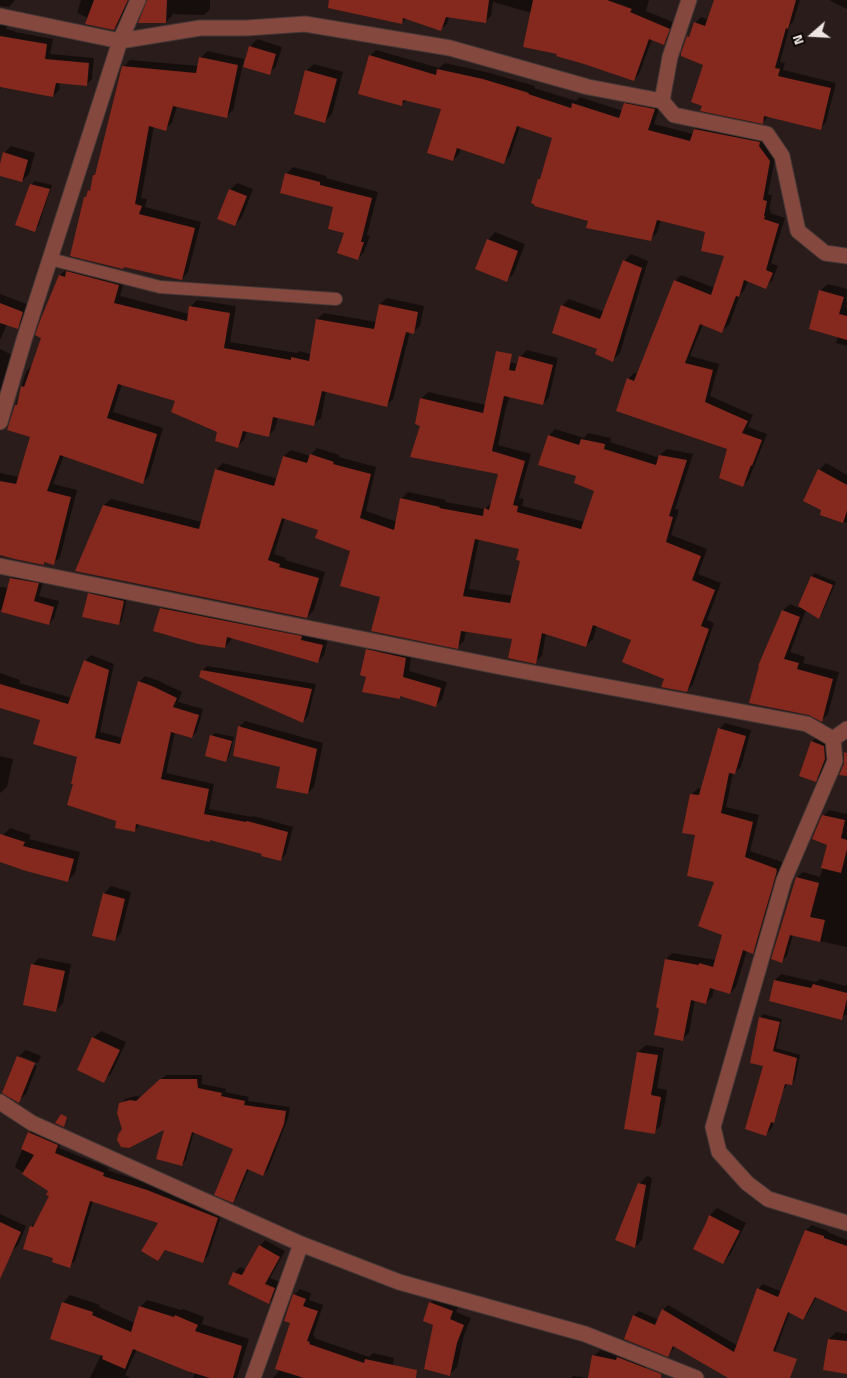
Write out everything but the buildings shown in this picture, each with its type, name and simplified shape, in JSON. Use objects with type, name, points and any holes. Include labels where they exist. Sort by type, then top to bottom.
[{"type":"street","points":[[0,422],[24,340],[120,41],[138,0]]},
{"type":"street","points":[[662,101],[670,57],[689,0]]},
{"type":"street","points":[[0,16],[120,41],[200,28],[246,28],[305,24],[450,48],[588,87],[662,101],[674,115],[767,134],[782,156],[798,231],[826,253],[847,256]]},
{"type":"street","points":[[0,566],[501,667],[807,724],[833,739]]},
{"type":"street","points":[[833,739],[847,729]]},
{"type":"street","points":[[833,739],[835,761],[784,880],[713,1127],[719,1152],[746,1183],[768,1199],[847,1223]]},
{"type":"street","points":[[0,1102],[32,1123],[301,1244],[399,1282],[585,1334],[696,1378]]},
{"type":"street","points":[[253,1378],[301,1244]]},
{"type":"lane","points":[[50,259],[160,287],[336,299]]}]
